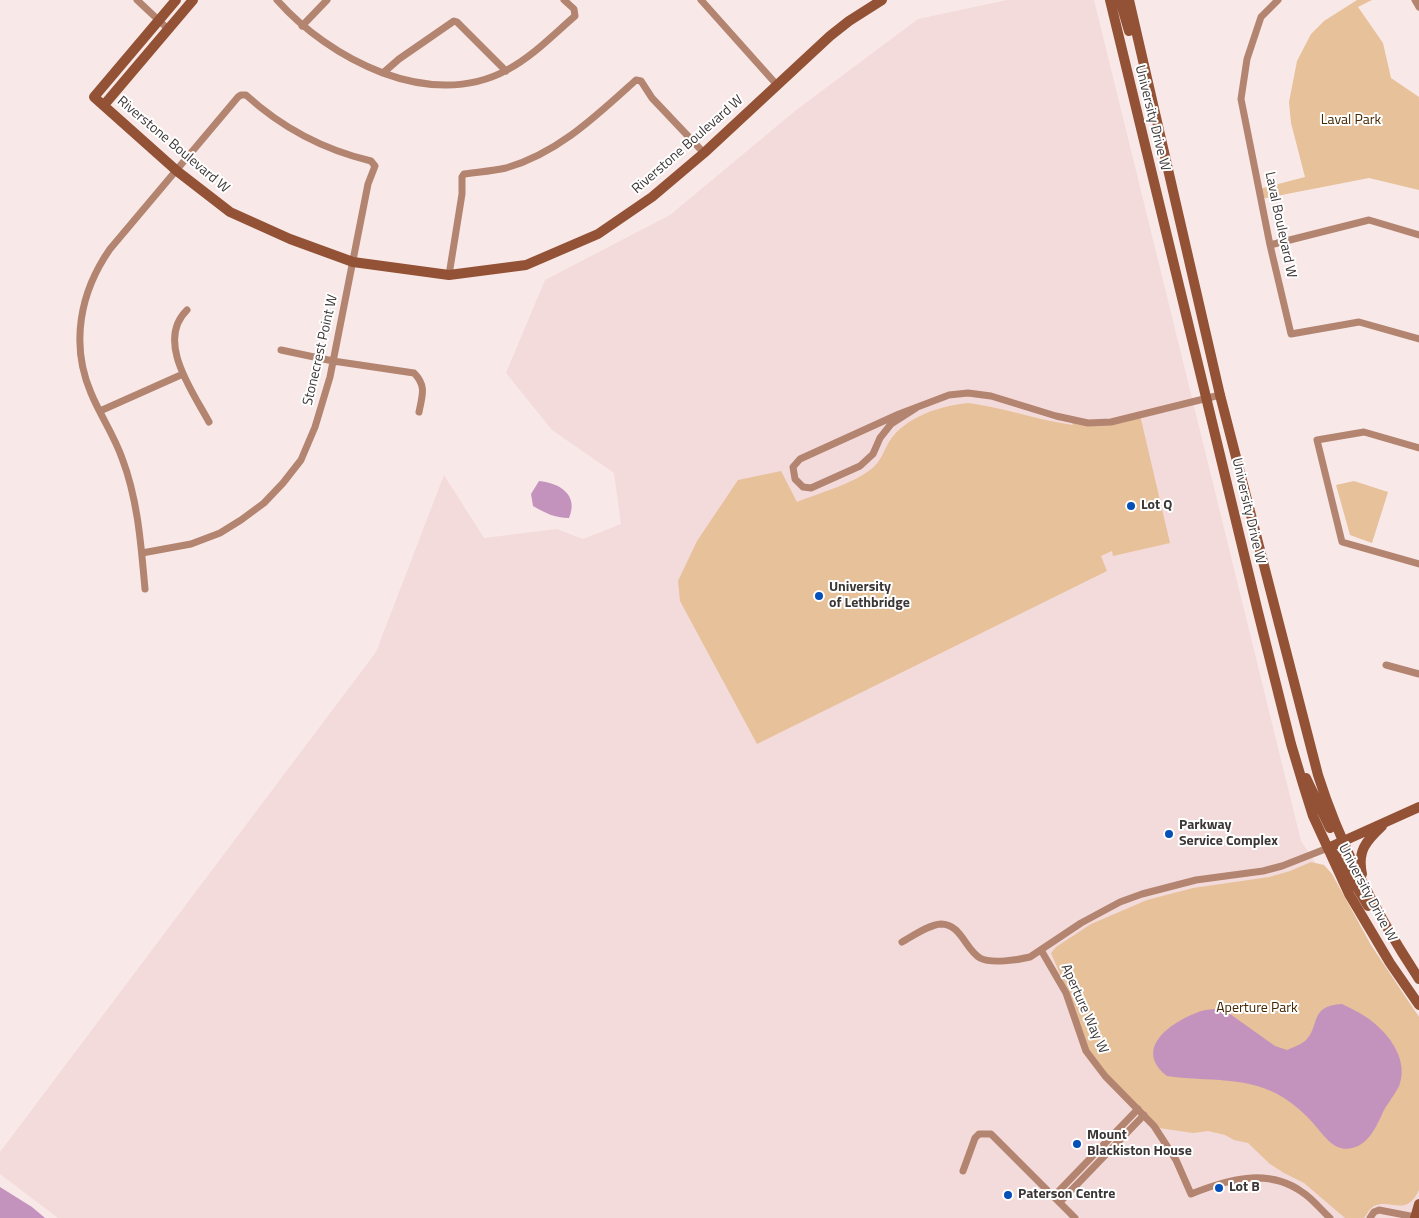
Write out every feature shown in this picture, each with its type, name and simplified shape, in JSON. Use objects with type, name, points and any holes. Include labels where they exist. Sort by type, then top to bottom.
[{"type":"main road","points":[[160,20],[176,0]]},
{"type":"main road","points":[[104,105],[193,0]]},
{"type":"main road","name":"Riverstone Boulevard W","points":[[160,20],[94,96],[177,171],[230,212],[290,239],[353,262],[449,275],[526,265],[598,234],[652,197],[704,154],[830,36],[882,0]]},
{"type":"main road","name":"University Drive W","points":[[1110,0],[1257,608],[1313,816],[1349,894],[1369,930],[1419,1005]]},
{"type":"main road","points":[[1120,0],[1141,72],[1152,101]]},
{"type":"main road","name":"University Drive W","points":[[1129,0],[1220,395],[1318,775],[1328,808],[1342,842],[1395,942],[1419,978]]},
{"type":"main road","points":[[1298,766],[1309,782],[1327,822],[1337,839],[1342,842]]},
{"type":"main road","points":[[1395,942],[1364,900],[1342,861],[1328,848],[1419,807]]},
{"type":"main road","points":[[1366,889],[1360,866],[1362,852],[1371,837],[1390,819]]},
{"type":"main road","points":[[1415,1218],[1419,1204]]},
{"type":"street","points":[[137,0],[168,29]]},
{"type":"street","points":[[276,0],[302,26],[337,51],[383,72],[408,80],[439,86],[460,86],[479,82],[506,71],[522,61],[575,16],[574,8],[564,0]]},
{"type":"street","points":[[302,26],[327,0]]},
{"type":"street","points":[[701,0],[777,85]]},
{"type":"street","name":"Laval Boulevard W","points":[[1278,0],[1261,17],[1247,59],[1241,99],[1270,245],[1291,334],[1359,322],[1419,339]]},
{"type":"street","points":[[1414,0],[1419,7]]},
{"type":"street","points":[[383,72],[454,21],[506,71]]},
{"type":"street","points":[[449,275],[462,194],[462,177],[464,174],[504,168],[530,160],[548,151],[580,129],[636,80],[641,81],[652,98],[704,154]]},
{"type":"street","name":"Stonecrest Point W","points":[[142,553],[191,544],[220,533],[242,520],[261,505],[283,483],[301,460],[330,377],[368,184],[375,166],[304,136],[260,108],[246,95],[241,95],[177,171]]},
{"type":"street","points":[[146,589],[130,481],[115,440],[86,379],[81,355],[80,328],[83,304],[96,271],[110,249],[177,171]]},
{"type":"street","points":[[1270,245],[1369,220],[1419,235]]},
{"type":"street","points":[[187,310],[181,316],[175,332],[175,352],[183,374],[209,422]]},
{"type":"street","points":[[281,350],[333,362],[414,373],[421,380],[423,389],[419,412]]},
{"type":"street","points":[[100,411],[183,374]]},
{"type":"street","points":[[916,408],[891,424],[880,438],[873,454],[857,468],[811,488],[803,487],[795,479],[793,467],[795,462],[800,459],[916,408],[949,395],[968,393],[991,396],[1071,420],[1104,423],[1220,395]]},
{"type":"street","points":[[1419,448],[1364,432],[1317,440],[1342,542],[1419,564]]},
{"type":"street","points":[[1386,665],[1419,674]]},
{"type":"street","points":[[902,942],[935,925],[942,924],[951,926],[958,932],[976,955],[982,959],[1021,960],[1030,957],[1087,920],[1120,902],[1142,894],[1189,882],[1272,869],[1328,848]]},
{"type":"street","name":"Aperture Way W","points":[[1041,950],[1066,993],[1086,1052],[1105,1076],[1144,1115],[1166,1143],[1176,1160],[1190,1194],[1221,1182],[1246,1178],[1281,1181],[1300,1190],[1330,1218]]},
{"type":"street","points":[[1057,1199],[1138,1109]]},
{"type":"street","points":[[1057,1199],[1144,1115]]},
{"type":"street","points":[[963,1171],[975,1138],[979,1134],[991,1134],[1076,1218]]},
{"type":"street","points":[[1370,1218],[1374,1212],[1379,1210],[1415,1218]]},
{"type":"shaded area","name":"University of Lethbridge","points":[[1007,0],[1094,0],[1301,841],[1410,1006],[1419,1015],[1419,1218],[58,1218],[0,1174],[0,1152],[376,652],[444,475],[484,538],[557,529],[583,539],[621,524],[614,473],[552,430],[506,373],[545,280],[670,215],[795,111],[918,19]]},
{"type":"shaded area","points":[[539,481],[554,484],[566,492],[571,503],[569,518],[550,515],[533,506],[531,494]]},
{"type":"shaded area","points":[[1342,1004],[1366,1017],[1381,1029],[1394,1045],[1401,1064],[1402,1073],[1399,1086],[1371,1134],[1358,1146],[1346,1149],[1334,1145],[1300,1110],[1271,1091],[1242,1083],[1167,1076],[1157,1066],[1154,1047],[1159,1038],[1176,1023],[1202,1011],[1223,1009],[1275,1046],[1287,1050],[1305,1041],[1324,1009]]},
{"type":"shaded area","points":[[0,1187],[32,1207],[45,1218],[0,1218]]},
{"type":"green space","name":"Laval Park","points":[[1357,0],[1372,0],[1358,7],[1383,43],[1391,78],[1419,97],[1419,190],[1369,178],[1261,199],[1259,189],[1305,177],[1291,123],[1289,102],[1297,61],[1311,34],[1324,21]]},
{"type":"green space","points":[[969,403],[1073,425],[1071,420],[1088,423],[1140,415],[1170,543],[1113,556],[1112,551],[1101,556],[1107,571],[757,744],[680,601],[678,581],[697,541],[738,480],[781,471],[797,502],[845,484],[863,475],[874,467],[896,433],[914,419],[947,406]]},
{"type":"green space","points":[[1354,481],[1388,492],[1372,543],[1350,535],[1336,485]]},
{"type":"green space","name":"Aperture Park","points":[[1311,862],[1324,865],[1332,874],[1371,945],[1419,1017],[1419,1190],[1409,1203],[1398,1206],[1380,1204],[1374,1206],[1364,1218],[1345,1218],[1304,1183],[1270,1164],[1248,1143],[1208,1131],[1193,1133],[1159,1128],[1101,1067],[1088,1050],[1069,995],[1051,953],[1056,947],[1091,924],[1147,900],[1193,888],[1269,877]]},
{"type":"place","name":"Lot Q","points":[[1131,506]]},
{"type":"place","name":"University of Lethbridge","points":[[819,596]]},
{"type":"place","name":"Parkway Service Complex","points":[[1169,834]]},
{"type":"place","name":"Mount Blackiston House","points":[[1077,1144]]},
{"type":"place","name":"Lot B","points":[[1219,1188]]},
{"type":"place","name":"Paterson Centre","points":[[1008,1195]]}]
